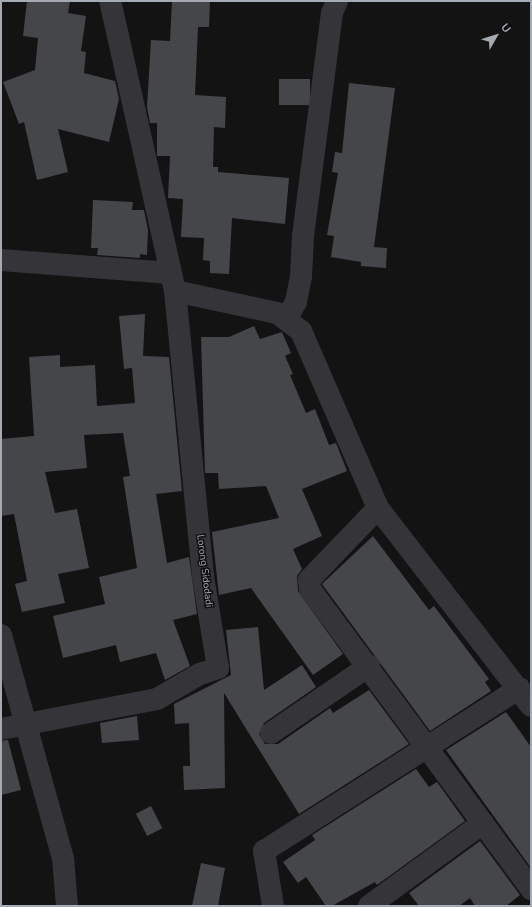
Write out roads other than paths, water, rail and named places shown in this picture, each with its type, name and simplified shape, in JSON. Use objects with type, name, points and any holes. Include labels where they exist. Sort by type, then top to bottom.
[{"type":"street","points":[[110,1],[173,282]]},
{"type":"street","points":[[288,318],[296,302],[301,276],[303,236],[332,13],[337,1]]},
{"type":"street","points":[[1,260],[173,282],[288,318],[306,339],[378,508],[520,688],[531,706]]},
{"type":"street","name":"Lorong Sidodadi","points":[[26,726],[157,699],[200,674],[218,668],[203,576],[173,282]]},
{"type":"street","points":[[378,508],[308,584],[531,889]]},
{"type":"street","points":[[1,635],[63,858],[67,906]]},
{"type":"street","points":[[271,733],[369,666]]},
{"type":"street","points":[[273,906],[264,851],[520,688]]},
{"type":"street","points":[[1,729],[26,726]]},
{"type":"street","points":[[368,906],[483,823]]}]
